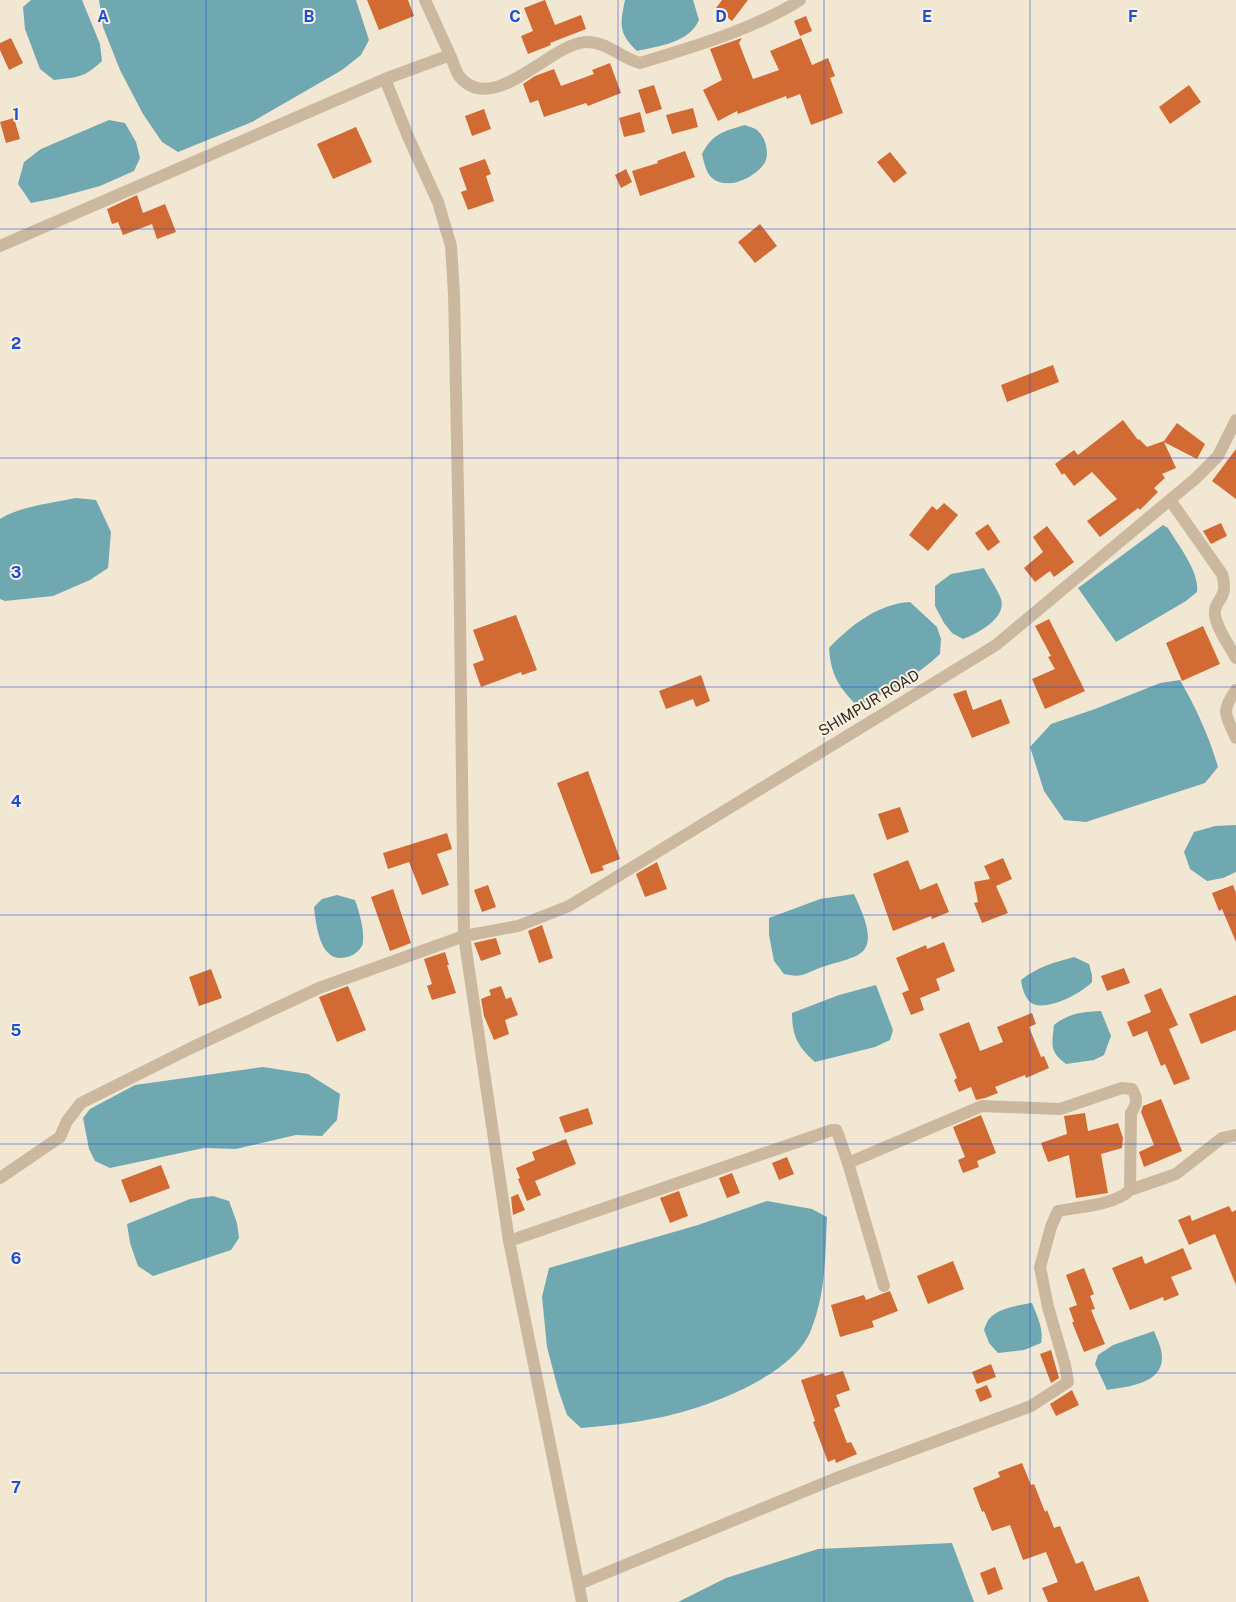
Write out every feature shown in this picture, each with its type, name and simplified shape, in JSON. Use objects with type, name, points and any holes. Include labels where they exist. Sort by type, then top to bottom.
[{"type":"street","points":[[425,0],[459,75],[470,85],[482,89],[500,88],[568,47],[586,42],[600,43],[631,61],[640,63],[709,40],[782,12],[800,0]]},
{"type":"street","points":[[0,246],[385,79],[450,55]]},
{"type":"street","points":[[385,79],[409,139],[438,202],[451,246],[454,294],[459,529],[464,936],[509,1242],[582,1602]]},
{"type":"street","name":"SHIMPUR ROAD","points":[[0,1178],[60,1138],[67,1121],[81,1103],[191,1048],[319,988],[464,936],[518,926],[569,906],[979,655],[996,644],[1170,500],[1218,456],[1236,420]]},
{"type":"street","points":[[1170,500],[1222,574],[1226,585],[1224,595],[1217,606],[1215,614],[1218,624],[1236,658]]},
{"type":"street","points":[[1236,690],[1227,702],[1225,709],[1226,716],[1236,738]]},
{"type":"street","points":[[848,1163],[982,1106],[1060,1109],[1122,1088],[1132,1089],[1136,1096],[1137,1104],[1131,1113],[1130,1190]]},
{"type":"street","points":[[509,1242],[836,1130],[848,1163],[884,1286]]},
{"type":"street","points":[[579,1584],[834,1479],[1030,1406],[1068,1382],[1048,1307],[1040,1267],[1051,1227],[1058,1211],[1123,1197],[1130,1190],[1176,1174],[1222,1138],[1236,1135]]},
{"type":"water","points":[[31,0],[82,0],[100,44],[102,61],[90,71],[80,76],[54,80],[40,69],[25,29],[23,7]]},
{"type":"water","points":[[99,0],[356,0],[369,40],[361,55],[342,70],[252,122],[178,152],[162,142],[143,114],[120,70],[103,27]]},
{"type":"water","points":[[625,0],[693,0],[699,20],[694,28],[681,39],[637,51],[626,39],[622,28]]},
{"type":"water","points":[[109,120],[125,123],[136,142],[140,158],[134,171],[100,186],[31,203],[18,184],[24,162],[41,149]]},
{"type":"water","points":[[745,125],[756,130],[761,135],[766,147],[766,160],[760,169],[747,178],[732,183],[718,182],[708,173],[702,154],[710,142],[719,134]]},
{"type":"water","points":[[76,498],[96,500],[111,532],[108,568],[90,580],[53,596],[5,601],[0,599],[0,519],[27,508]]},
{"type":"water","points":[[1163,525],[1168,528],[1192,567],[1197,584],[1197,592],[1186,601],[1116,642],[1078,588]]},
{"type":"water","points":[[984,568],[1001,599],[1000,613],[983,629],[963,639],[952,633],[935,606],[935,586],[951,574]]},
{"type":"water","points":[[910,602],[937,627],[941,639],[940,654],[911,677],[858,707],[834,674],[829,648],[846,631],[876,611]]},
{"type":"water","points":[[1180,680],[1202,722],[1218,767],[1205,783],[1086,822],[1064,820],[1044,791],[1030,747],[1051,724],[1160,683]]},
{"type":"water","points":[[1236,825],[1236,872],[1223,878],[1207,881],[1190,869],[1184,852],[1194,832],[1215,826]]},
{"type":"water","points":[[854,894],[863,914],[867,930],[867,944],[864,950],[852,958],[805,974],[797,976],[784,974],[774,961],[769,935],[769,918],[820,899]]},
{"type":"water","points":[[337,895],[355,900],[363,929],[362,946],[358,951],[349,956],[338,958],[331,955],[321,942],[314,907],[322,899]]},
{"type":"water","points":[[1074,957],[1089,964],[1092,982],[1087,987],[1071,997],[1052,1004],[1035,1005],[1029,1001],[1021,980],[1040,968]]},
{"type":"water","points":[[876,985],[893,1030],[890,1040],[875,1047],[815,1062],[804,1051],[797,1040],[793,1028],[792,1013],[839,995]]},
{"type":"water","points":[[1101,1011],[1111,1036],[1104,1055],[1094,1060],[1066,1064],[1054,1051],[1054,1025],[1076,1014]]},
{"type":"water","points":[[263,1067],[308,1074],[340,1094],[337,1120],[322,1136],[296,1135],[236,1149],[204,1148],[110,1168],[95,1161],[89,1149],[83,1118],[90,1109],[135,1085]]},
{"type":"water","points":[[213,1196],[229,1201],[237,1223],[239,1238],[231,1250],[153,1276],[138,1266],[130,1243],[127,1224],[190,1199]]},
{"type":"water","points":[[767,1201],[812,1209],[827,1217],[824,1274],[820,1302],[811,1330],[801,1347],[786,1362],[766,1376],[721,1399],[676,1414],[657,1418],[581,1428],[567,1415],[547,1347],[542,1297],[549,1268],[698,1225]]},
{"type":"water","points":[[1032,1303],[1041,1328],[1041,1343],[1024,1350],[998,1353],[989,1343],[984,1330],[988,1320],[1003,1310]]},
{"type":"water","points":[[1154,1331],[1162,1357],[1161,1366],[1157,1373],[1150,1379],[1142,1382],[1107,1390],[1095,1364],[1098,1355],[1113,1345]]},
{"type":"water","points":[[952,1543],[974,1602],[678,1602],[726,1578],[818,1549]]},
{"type":"building","points":[[367,0],[408,0],[414,16],[379,30]]},
{"type":"building","points":[[545,0],[555,25],[581,15],[586,29],[528,54],[521,36],[533,31],[524,8]]},
{"type":"building","points":[[722,0],[748,0],[732,21],[716,8]]},
{"type":"building","points":[[806,16],[812,31],[800,36],[794,21]]},
{"type":"building","points":[[11,38],[23,63],[9,70],[0,50],[0,43]]},
{"type":"building","points":[[742,38],[739,43],[753,79],[779,70],[770,51],[801,38],[812,65],[828,58],[835,76],[830,78],[843,113],[811,125],[800,94],[787,99],[786,96],[738,114],[737,111],[718,121],[703,90],[722,80],[710,49]]},
{"type":"building","points":[[610,63],[621,93],[588,106],[586,103],[544,117],[538,100],[530,103],[523,84],[535,76],[554,69],[561,86],[594,74],[592,70]]},
{"type":"building","points":[[654,85],[662,109],[646,114],[638,90]]},
{"type":"building","points":[[1189,85],[1201,102],[1170,124],[1159,107]]},
{"type":"building","points":[[693,108],[698,127],[672,134],[666,115]]},
{"type":"building","points":[[484,109],[491,129],[472,136],[465,116]]},
{"type":"building","points":[[640,112],[645,132],[624,137],[619,118]]},
{"type":"building","points":[[14,118],[20,139],[6,143],[0,122]]},
{"type":"building","points":[[356,127],[372,162],[333,179],[317,144]]},
{"type":"building","points":[[685,151],[695,177],[640,196],[632,171],[658,163],[657,161]]},
{"type":"building","points":[[890,152],[907,173],[894,183],[877,162]]},
{"type":"building","points":[[485,159],[491,174],[486,176],[494,201],[468,210],[461,192],[467,190],[459,168]]},
{"type":"building","points":[[626,169],[632,182],[621,188],[615,175]]},
{"type":"building","points":[[137,195],[143,213],[165,204],[176,232],[157,239],[152,224],[123,235],[118,222],[112,224],[107,209]]},
{"type":"building","points":[[760,224],[777,246],[755,263],[738,242]]},
{"type":"building","points":[[1053,365],[1059,382],[1007,402],[1001,385]]},
{"type":"building","points":[[1123,420],[1138,440],[1147,447],[1164,441],[1177,423],[1205,444],[1197,459],[1164,442],[1176,468],[1162,474],[1165,478],[1154,488],[1158,492],[1140,510],[1138,508],[1100,537],[1087,521],[1117,499],[1092,472],[1074,486],[1064,473],[1062,475],[1055,464],[1074,450],[1078,455]]},
{"type":"building","points":[[1236,449],[1236,499],[1212,481]]},
{"type":"building","points":[[944,503],[958,515],[928,551],[909,535],[932,506],[937,510]]},
{"type":"building","points":[[1221,523],[1227,536],[1211,544],[1203,531]]},
{"type":"building","points":[[988,524],[1000,542],[988,551],[975,533]]},
{"type":"building","points":[[1047,526],[1074,562],[1054,577],[1050,571],[1035,582],[1024,568],[1043,552],[1033,537]]},
{"type":"building","points":[[516,615],[537,670],[522,675],[521,672],[481,687],[473,664],[484,660],[473,630]]},
{"type":"building","points":[[1049,619],[1085,691],[1045,709],[1032,679],[1055,669],[1048,657],[1051,656],[1035,626]]},
{"type":"building","points":[[1203,626],[1220,664],[1182,681],[1166,643]]},
{"type":"building","points":[[701,675],[710,701],[696,707],[693,699],[666,709],[659,691]]},
{"type":"building","points":[[966,690],[973,710],[1001,699],[1010,723],[972,738],[953,694]]},
{"type":"building","points":[[588,771],[620,859],[602,866],[604,870],[591,874],[557,783]]},
{"type":"building","points":[[900,807],[909,832],[887,840],[878,814]]},
{"type":"building","points":[[447,833],[452,849],[437,854],[449,885],[422,895],[409,862],[388,869],[383,853]]},
{"type":"building","points":[[1003,858],[1012,879],[996,886],[1008,913],[982,923],[974,903],[978,902],[974,882],[990,879],[984,866]]},
{"type":"building","points":[[908,860],[920,890],[937,883],[949,912],[932,919],[931,916],[893,931],[873,874]]},
{"type":"building","points":[[657,862],[667,889],[645,897],[636,874]]},
{"type":"building","points":[[488,885],[496,907],[482,912],[474,890]]},
{"type":"building","points":[[1233,885],[1236,893],[1236,942],[1222,909],[1219,911],[1212,893]]},
{"type":"building","points":[[393,889],[411,943],[390,951],[371,897]]},
{"type":"building","points":[[542,925],[553,958],[539,963],[528,931]]},
{"type":"building","points":[[496,938],[501,954],[481,961],[474,943]]},
{"type":"building","points":[[944,942],[955,971],[936,979],[940,990],[920,998],[924,1010],[911,1015],[902,993],[909,990],[896,958],[926,945],[927,949]]},
{"type":"building","points":[[445,952],[456,993],[432,1000],[427,986],[432,984],[424,959]]},
{"type":"building","points":[[1124,968],[1130,983],[1107,991],[1101,976]]},
{"type":"building","points":[[211,969],[222,998],[199,1006],[189,977]]},
{"type":"building","points":[[348,986],[366,1030],[337,1042],[319,997]]},
{"type":"building","points":[[501,986],[506,999],[511,997],[518,1015],[505,1020],[509,1034],[494,1040],[484,1016],[481,999],[491,995],[489,990]]},
{"type":"building","points":[[1161,988],[1178,1025],[1169,1029],[1190,1079],[1174,1085],[1165,1064],[1161,1066],[1147,1031],[1133,1037],[1127,1022],[1151,1012],[1144,995]]},
{"type":"building","points":[[1236,995],[1236,1030],[1201,1044],[1189,1014]]},
{"type":"building","points":[[1032,1013],[1036,1024],[1029,1027],[1041,1057],[1044,1056],[1049,1068],[1026,1078],[1025,1075],[995,1087],[998,1093],[985,1098],[976,1100],[971,1087],[959,1092],[954,1080],[957,1078],[939,1034],[969,1022],[980,1051],[1003,1042],[997,1027]]},
{"type":"building","points":[[1161,1099],[1182,1151],[1144,1167],[1139,1152],[1154,1145],[1141,1112],[1143,1106]]},
{"type":"building","points":[[588,1108],[593,1124],[565,1133],[559,1117]]},
{"type":"building","points":[[1085,1113],[1088,1131],[1118,1123],[1123,1138],[1122,1148],[1101,1154],[1108,1193],[1076,1198],[1069,1155],[1048,1162],[1041,1143],[1067,1134],[1064,1116]]},
{"type":"building","points":[[981,1115],[996,1153],[977,1161],[979,1167],[963,1173],[958,1160],[965,1157],[953,1127]]},
{"type":"building","points":[[566,1139],[576,1164],[535,1181],[541,1195],[527,1201],[518,1179],[520,1178],[516,1168],[535,1160],[532,1152]]},
{"type":"building","points":[[787,1157],[794,1174],[779,1180],[772,1163]]},
{"type":"building","points":[[161,1165],[170,1188],[130,1203],[121,1180]]},
{"type":"building","points":[[732,1173],[740,1193],[727,1198],[719,1178]]},
{"type":"building","points":[[679,1191],[688,1216],[670,1223],[660,1198]]},
{"type":"building","points":[[518,1194],[525,1210],[513,1215],[511,1197]]},
{"type":"building","points":[[1229,1206],[1232,1212],[1236,1210],[1236,1285],[1215,1234],[1189,1245],[1178,1220],[1190,1215],[1192,1221]]},
{"type":"building","points":[[1183,1248],[1192,1269],[1171,1277],[1179,1295],[1164,1301],[1163,1297],[1130,1310],[1112,1268],[1142,1256],[1145,1264]]},
{"type":"building","points":[[953,1261],[964,1289],[928,1304],[917,1276]]},
{"type":"building","points":[[1084,1268],[1094,1294],[1090,1296],[1095,1309],[1091,1310],[1105,1344],[1084,1352],[1072,1322],[1074,1322],[1069,1308],[1077,1305],[1066,1275]]},
{"type":"building","points":[[890,1291],[898,1311],[872,1321],[874,1327],[840,1337],[831,1305],[864,1295],[866,1300]]},
{"type":"building","points":[[1051,1350],[1059,1378],[1051,1383],[1040,1354]]},
{"type":"building","points":[[991,1364],[996,1377],[977,1384],[972,1372]]},
{"type":"building","points":[[843,1371],[850,1390],[836,1395],[840,1406],[834,1409],[847,1443],[851,1442],[857,1454],[836,1463],[835,1459],[828,1462],[813,1422],[815,1421],[801,1380],[823,1373],[825,1376]]},
{"type":"building","points":[[987,1385],[992,1397],[980,1402],[975,1390]]},
{"type":"building","points":[[1072,1390],[1079,1405],[1056,1416],[1050,1404]]},
{"type":"building","points":[[1022,1463],[1031,1485],[1034,1484],[1045,1512],[1047,1510],[1054,1528],[1060,1526],[1076,1564],[1083,1561],[1095,1591],[1139,1576],[1149,1602],[1048,1602],[1042,1588],[1058,1582],[1046,1552],[1023,1560],[1010,1525],[992,1531],[973,1488],[1000,1477],[998,1472]]},
{"type":"building","points":[[995,1567],[1003,1589],[988,1595],[980,1573]]}]
